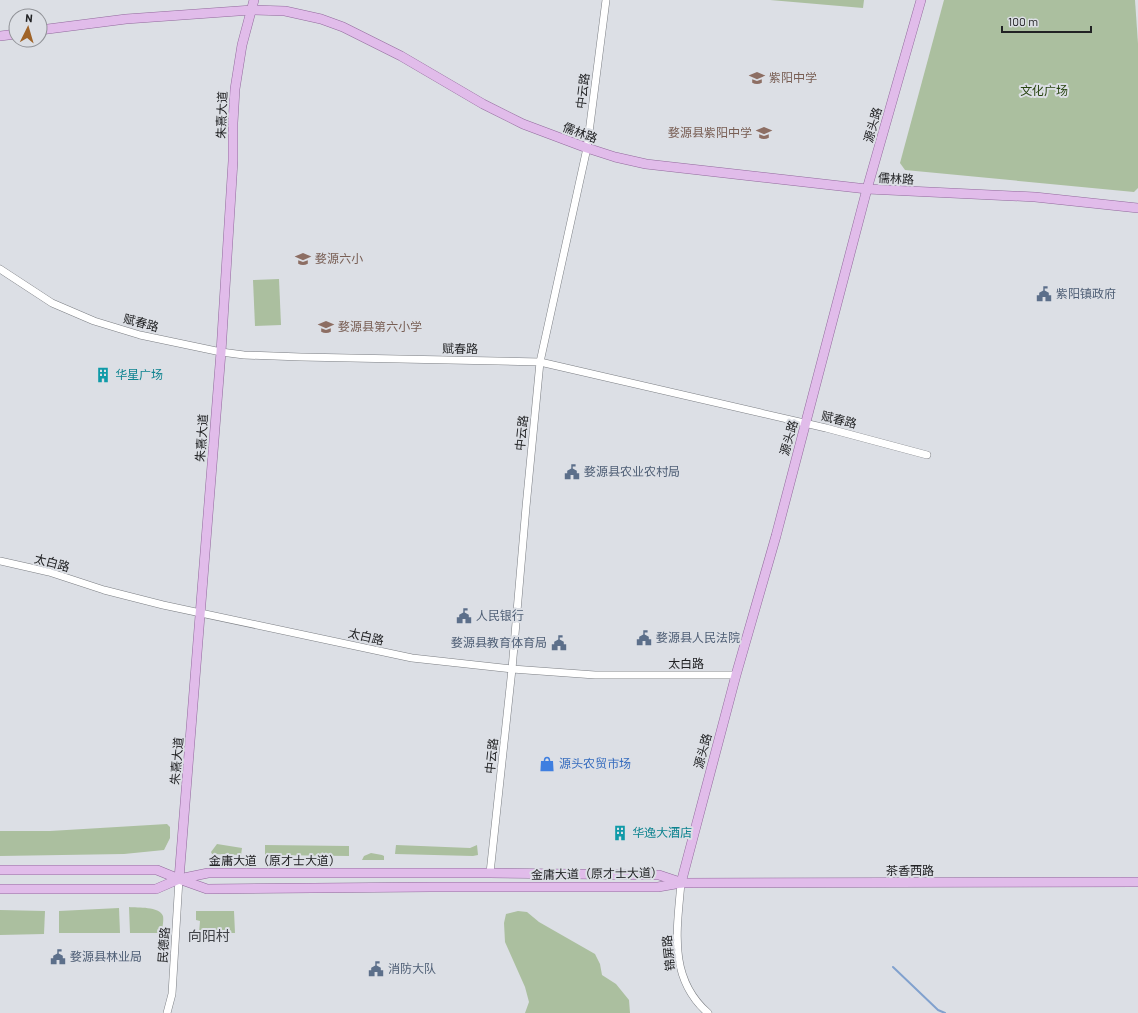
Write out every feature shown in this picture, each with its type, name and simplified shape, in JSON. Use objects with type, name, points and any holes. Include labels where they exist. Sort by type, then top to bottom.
[{"type":"main road","name":"朱熹大道","points":[[179,879],[221,352],[233,161],[235,89],[240,52],[254,0]]},
{"type":"main road","name":"源头路","points":[[681,883],[736,675],[806,423],[867,189],[921,0]]},
{"type":"main road","name":"儒林路","points":[[48,29],[126,19],[252,10],[286,11],[321,18],[343,26],[401,56],[483,104],[523,124],[615,158],[646,164],[867,189],[1036,197],[1138,208]]},
{"type":"main road","name":"金庸大道（原才士大道）","points":[[0,870],[157,870],[207,889],[658,887],[681,883]]},
{"type":"main road","name":"金庸大道（原才士大道）","points":[[0,889],[156,889],[179,879],[208,873],[490,873],[659,875],[681,883]]},
{"type":"main road","name":"茶香西路","points":[[681,883],[1138,882]]},
{"type":"street","name":"中云路","points":[[490,873],[512,669],[540,362],[587,148],[606,0]]},
{"type":"street","name":"赋春路","points":[[0,269],[52,303],[94,321],[140,335],[221,352],[244,355],[301,357],[540,362],[806,423],[926,455]]},
{"type":"street","name":"太白路","points":[[0,561],[49,572],[104,590],[163,605],[412,658],[512,669],[595,675],[736,675]]},
{"type":"street","name":"民德路","points":[[167,1013],[172,994],[179,879]]},
{"type":"street","name":"锦屏路","points":[[681,883],[678,926],[678,957],[681,972],[690,994],[708,1013]]},
{"type":"green space","points":[[770,0],[864,0],[863,8]]},
{"type":"green space","name":"文化广场","points":[[944,0],[1135,0],[1138,44],[1138,188],[1134,192],[905,170],[900,163]]},
{"type":"green space","points":[[279,279],[281,325],[255,326],[253,280]]},
{"type":"green space","points":[[167,824],[170,827],[170,838],[164,850],[124,854],[0,856],[0,831],[50,831]]},
{"type":"green space","points":[[217,844],[242,848],[241,855],[212,854],[211,852]]},
{"type":"green space","points":[[265,845],[349,846],[349,856],[265,855]]},
{"type":"green space","points":[[396,845],[470,848],[477,845],[478,855],[395,854]]},
{"type":"green space","points":[[371,853],[384,856],[384,860],[362,860],[364,856]]},
{"type":"green space","points":[[129,907],[153,909],[161,913],[163,916],[162,933],[130,933]]},
{"type":"green space","points":[[119,908],[120,933],[59,933],[59,911]]},
{"type":"green space","points":[[0,910],[45,911],[44,934],[0,935]]},
{"type":"green space","points":[[196,911],[234,911],[235,933],[199,933],[200,921],[196,920]]},
{"type":"green space","points":[[518,911],[527,912],[539,922],[595,954],[600,964],[602,975],[616,984],[629,1000],[630,1013],[525,1013],[529,1002],[525,987],[505,942],[504,923],[506,914]]},
{"type":"waterway","points":[[893,967],[938,1010],[945,1013]]},
{"type":"place","name":"紫阳中学","points":[[757,78]]},
{"type":"place","name":"婺源县紫阳中学","points":[[764,133]]},
{"type":"place","name":"婺源六小","points":[[303,259]]},
{"type":"place","name":"紫阳镇政府","points":[[1044,294]]},
{"type":"place","name":"婺源县第六小学","points":[[326,327]]},
{"type":"place","name":"华星广场","points":[[103,375]]},
{"type":"place","name":"婺源县农业农村局","points":[[572,472]]},
{"type":"place","name":"人民银行","points":[[464,616]]},
{"type":"place","name":"婺源县人民法院","points":[[644,638]]},
{"type":"place","name":"婺源县教育体育局","points":[[559,643]]},
{"type":"place","name":"源头农贸市场","points":[[547,764]]},
{"type":"place","name":"华逸大酒店","points":[[620,833]]},
{"type":"place","name":"婺源县林业局","points":[[58,957]]},
{"type":"place","name":"消防大队","points":[[376,969]]},
{"type":"district","name":"向阳村","points":[[209,936]]}]
